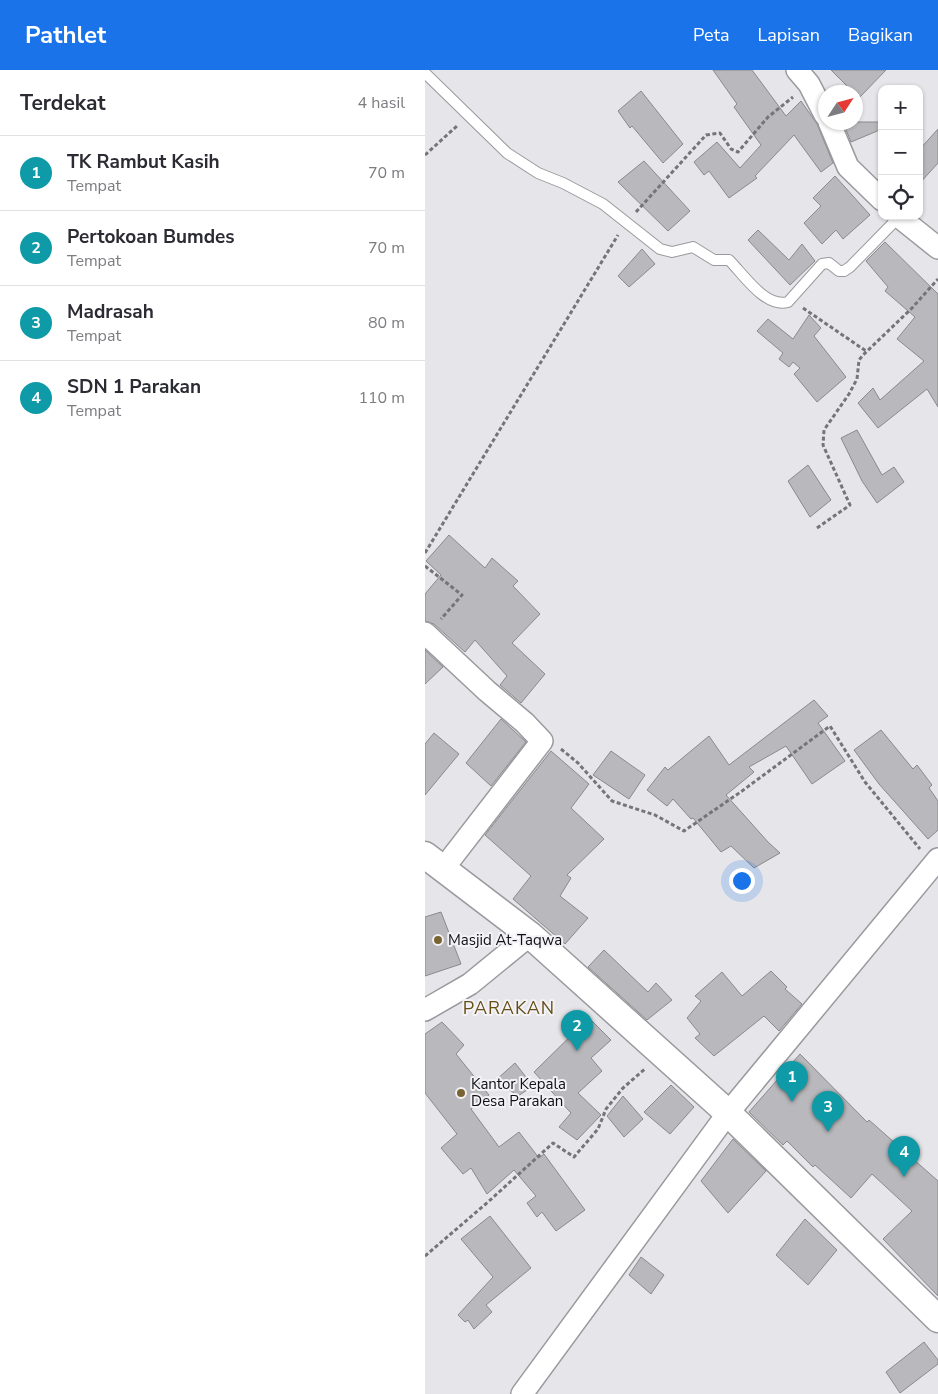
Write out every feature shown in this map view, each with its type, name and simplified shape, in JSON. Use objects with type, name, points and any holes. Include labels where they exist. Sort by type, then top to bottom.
[{"type":"street","points":[[803,77],[818,103]]},
{"type":"street","points":[[832,130],[848,167],[878,196]]},
{"type":"street","points":[[902,220],[938,248]]},
{"type":"street","points":[[427,634],[487,691],[525,723],[542,741],[434,862],[530,935],[728,1113],[938,1318]]},
{"type":"street","points":[[522,1394],[728,1113],[935,863]]},
{"type":"street","points":[[425,1010],[470,984],[530,935]]},
{"type":"lane","points":[[425,73],[507,153],[538,173],[590,197],[627,221],[660,249],[672,252],[693,248],[714,260],[729,260],[753,286],[770,299],[781,304],[788,302],[822,264],[829,263],[839,271],[844,271],[850,267],[895,220]]},
{"type":"path","points":[[425,552],[627,221],[706,135],[720,133],[731,150],[738,152],[803,77]]},
{"type":"path","points":[[425,155],[444,139],[468,114]]},
{"type":"path","points":[[817,528],[850,505],[823,445],[824,430],[838,414],[857,379],[859,360],[866,351],[912,308],[938,279]]},
{"type":"path","points":[[788,302],[805,309],[866,351]]},
{"type":"path","points":[[425,566],[462,595],[427,634]]},
{"type":"path","points":[[542,741],[560,748],[578,763],[612,801],[655,816],[684,831],[742,792],[830,726],[865,782],[935,863]]},
{"type":"path","points":[[426,1253],[488,1202],[553,1143],[574,1157],[598,1129],[606,1109],[618,1094],[641,1074],[660,1053]]},
{"type":"building","points":[[713,70],[752,70],[786,116],[801,101],[817,124],[833,163],[821,172],[794,135],[755,176],[757,178],[729,198],[709,171],[704,175],[694,162],[717,142],[740,168],[761,145],[734,107],[737,104]]},
{"type":"building","points":[[831,70],[886,70],[863,94],[863,85],[846,85]]},
{"type":"building","points":[[641,91],[683,144],[663,163],[632,126],[630,128],[618,111]]},
{"type":"building","points":[[863,122],[878,122],[878,131],[851,142],[846,130],[863,130]]},
{"type":"building","points":[[938,129],[938,163],[923,180],[923,175],[923,146]]},
{"type":"building","points":[[644,161],[690,211],[668,231],[618,182]]},
{"type":"building","points":[[835,176],[870,215],[843,239],[836,230],[822,244],[804,223],[821,206],[813,198]]},
{"type":"building","points":[[758,230],[789,260],[802,244],[815,261],[790,285],[748,240]]},
{"type":"building","points":[[885,242],[938,294],[938,407],[927,389],[878,428],[858,403],[873,388],[880,400],[924,361],[897,339],[915,317],[885,291],[888,287],[866,261]]},
{"type":"building","points":[[642,249],[655,264],[629,287],[618,276]]},
{"type":"building","points":[[809,315],[821,328],[814,336],[846,377],[817,402],[794,374],[800,368],[793,362],[789,367],[779,359],[783,353],[757,331],[768,319],[793,339]]},
{"type":"building","points":[[857,430],[882,475],[894,467],[904,482],[877,503],[862,481],[841,438]]},
{"type":"building","points":[[808,465],[831,500],[810,517],[788,481]]},
{"type":"building","points":[[449,535],[485,568],[492,558],[518,581],[513,586],[540,614],[512,643],[545,674],[521,703],[500,685],[507,676],[475,640],[465,652],[434,624],[425,621],[425,594],[441,575],[426,561]]},
{"type":"building","points":[[425,650],[443,667],[425,684]]},
{"type":"building","points":[[814,700],[828,716],[818,723],[845,761],[812,784],[786,746],[749,767],[754,772],[726,795],[780,853],[754,868],[731,846],[721,852],[693,818],[691,819],[673,799],[667,806],[647,790],[665,767],[668,770],[709,736],[729,765]]},
{"type":"building","points":[[501,719],[526,742],[491,786],[466,763]]},
{"type":"building","points":[[881,730],[913,769],[917,765],[932,785],[929,788],[938,801],[938,830],[928,839],[879,784],[854,750]]},
{"type":"building","points":[[434,733],[459,754],[425,795],[425,744]]},
{"type":"building","points":[[551,751],[589,784],[571,808],[604,839],[567,875],[571,878],[560,896],[588,918],[565,944],[513,899],[531,876],[485,835]]},
{"type":"building","points":[[611,751],[645,775],[629,799],[593,775]]},
{"type":"building","name":"Masjid At-Taqwa","points":[[441,912],[461,964],[425,976],[425,917]]},
{"type":"building","points":[[604,950],[648,992],[656,983],[672,1000],[647,1020],[588,967]]},
{"type":"building","points":[[771,971],[787,987],[785,989],[802,1004],[779,1031],[764,1016],[714,1056],[695,1038],[700,1034],[687,1018],[701,1001],[695,996],[722,972],[742,996]]},
{"type":"building","points":[[589,1018],[611,1040],[591,1058],[602,1071],[578,1093],[601,1115],[577,1140],[559,1127],[571,1113],[534,1072]]},
{"type":"building","points":[[442,1022],[464,1045],[456,1054],[489,1095],[471,1109],[499,1147],[519,1132],[539,1158],[544,1154],[585,1210],[556,1231],[542,1212],[537,1217],[527,1203],[536,1196],[514,1170],[487,1194],[471,1168],[463,1174],[441,1148],[457,1134],[425,1093],[425,1034]]},
{"type":"building","points":[[800,1054],[867,1122],[869,1120],[938,1181],[938,1296],[883,1239],[912,1211],[872,1174],[851,1198],[815,1165],[813,1167],[787,1141],[783,1145],[749,1112]]},
{"type":"building","points":[[515,1063],[533,1086],[518,1096],[496,1080]]},
{"type":"building","points":[[671,1085],[694,1107],[670,1134],[644,1112]]},
{"type":"building","points":[[623,1096],[643,1119],[624,1137],[607,1116]]},
{"type":"building","points":[[733,1139],[766,1171],[728,1213],[701,1181]]},
{"type":"building","points":[[490,1216],[531,1268],[486,1305],[492,1312],[474,1329],[468,1320],[465,1322],[458,1315],[493,1277],[461,1239]]},
{"type":"building","points":[[805,1219],[837,1250],[808,1285],[776,1255]]},
{"type":"building","points":[[641,1257],[664,1275],[651,1294],[629,1275]]},
{"type":"building","points":[[924,1342],[938,1360],[938,1364],[900,1393],[886,1372]]},
{"type":"place","name":"Masjid At-Taqwa","points":[[438,940]]},
{"type":"place","name":"Pertokoan Bumdes","points":[[577,1051]]},
{"type":"place","name":"Kantor Kepala Desa Parakan","points":[[461,1093]]},
{"type":"place","name":"TK Rambut Kasih","points":[[792,1102]]},
{"type":"place","name":"Madrasah","points":[[828,1132]]},
{"type":"place","name":"SDN 1 Parakan","points":[[904,1177]]},
{"type":"district","name":"PARAKAN","points":[[509,1008]]}]
